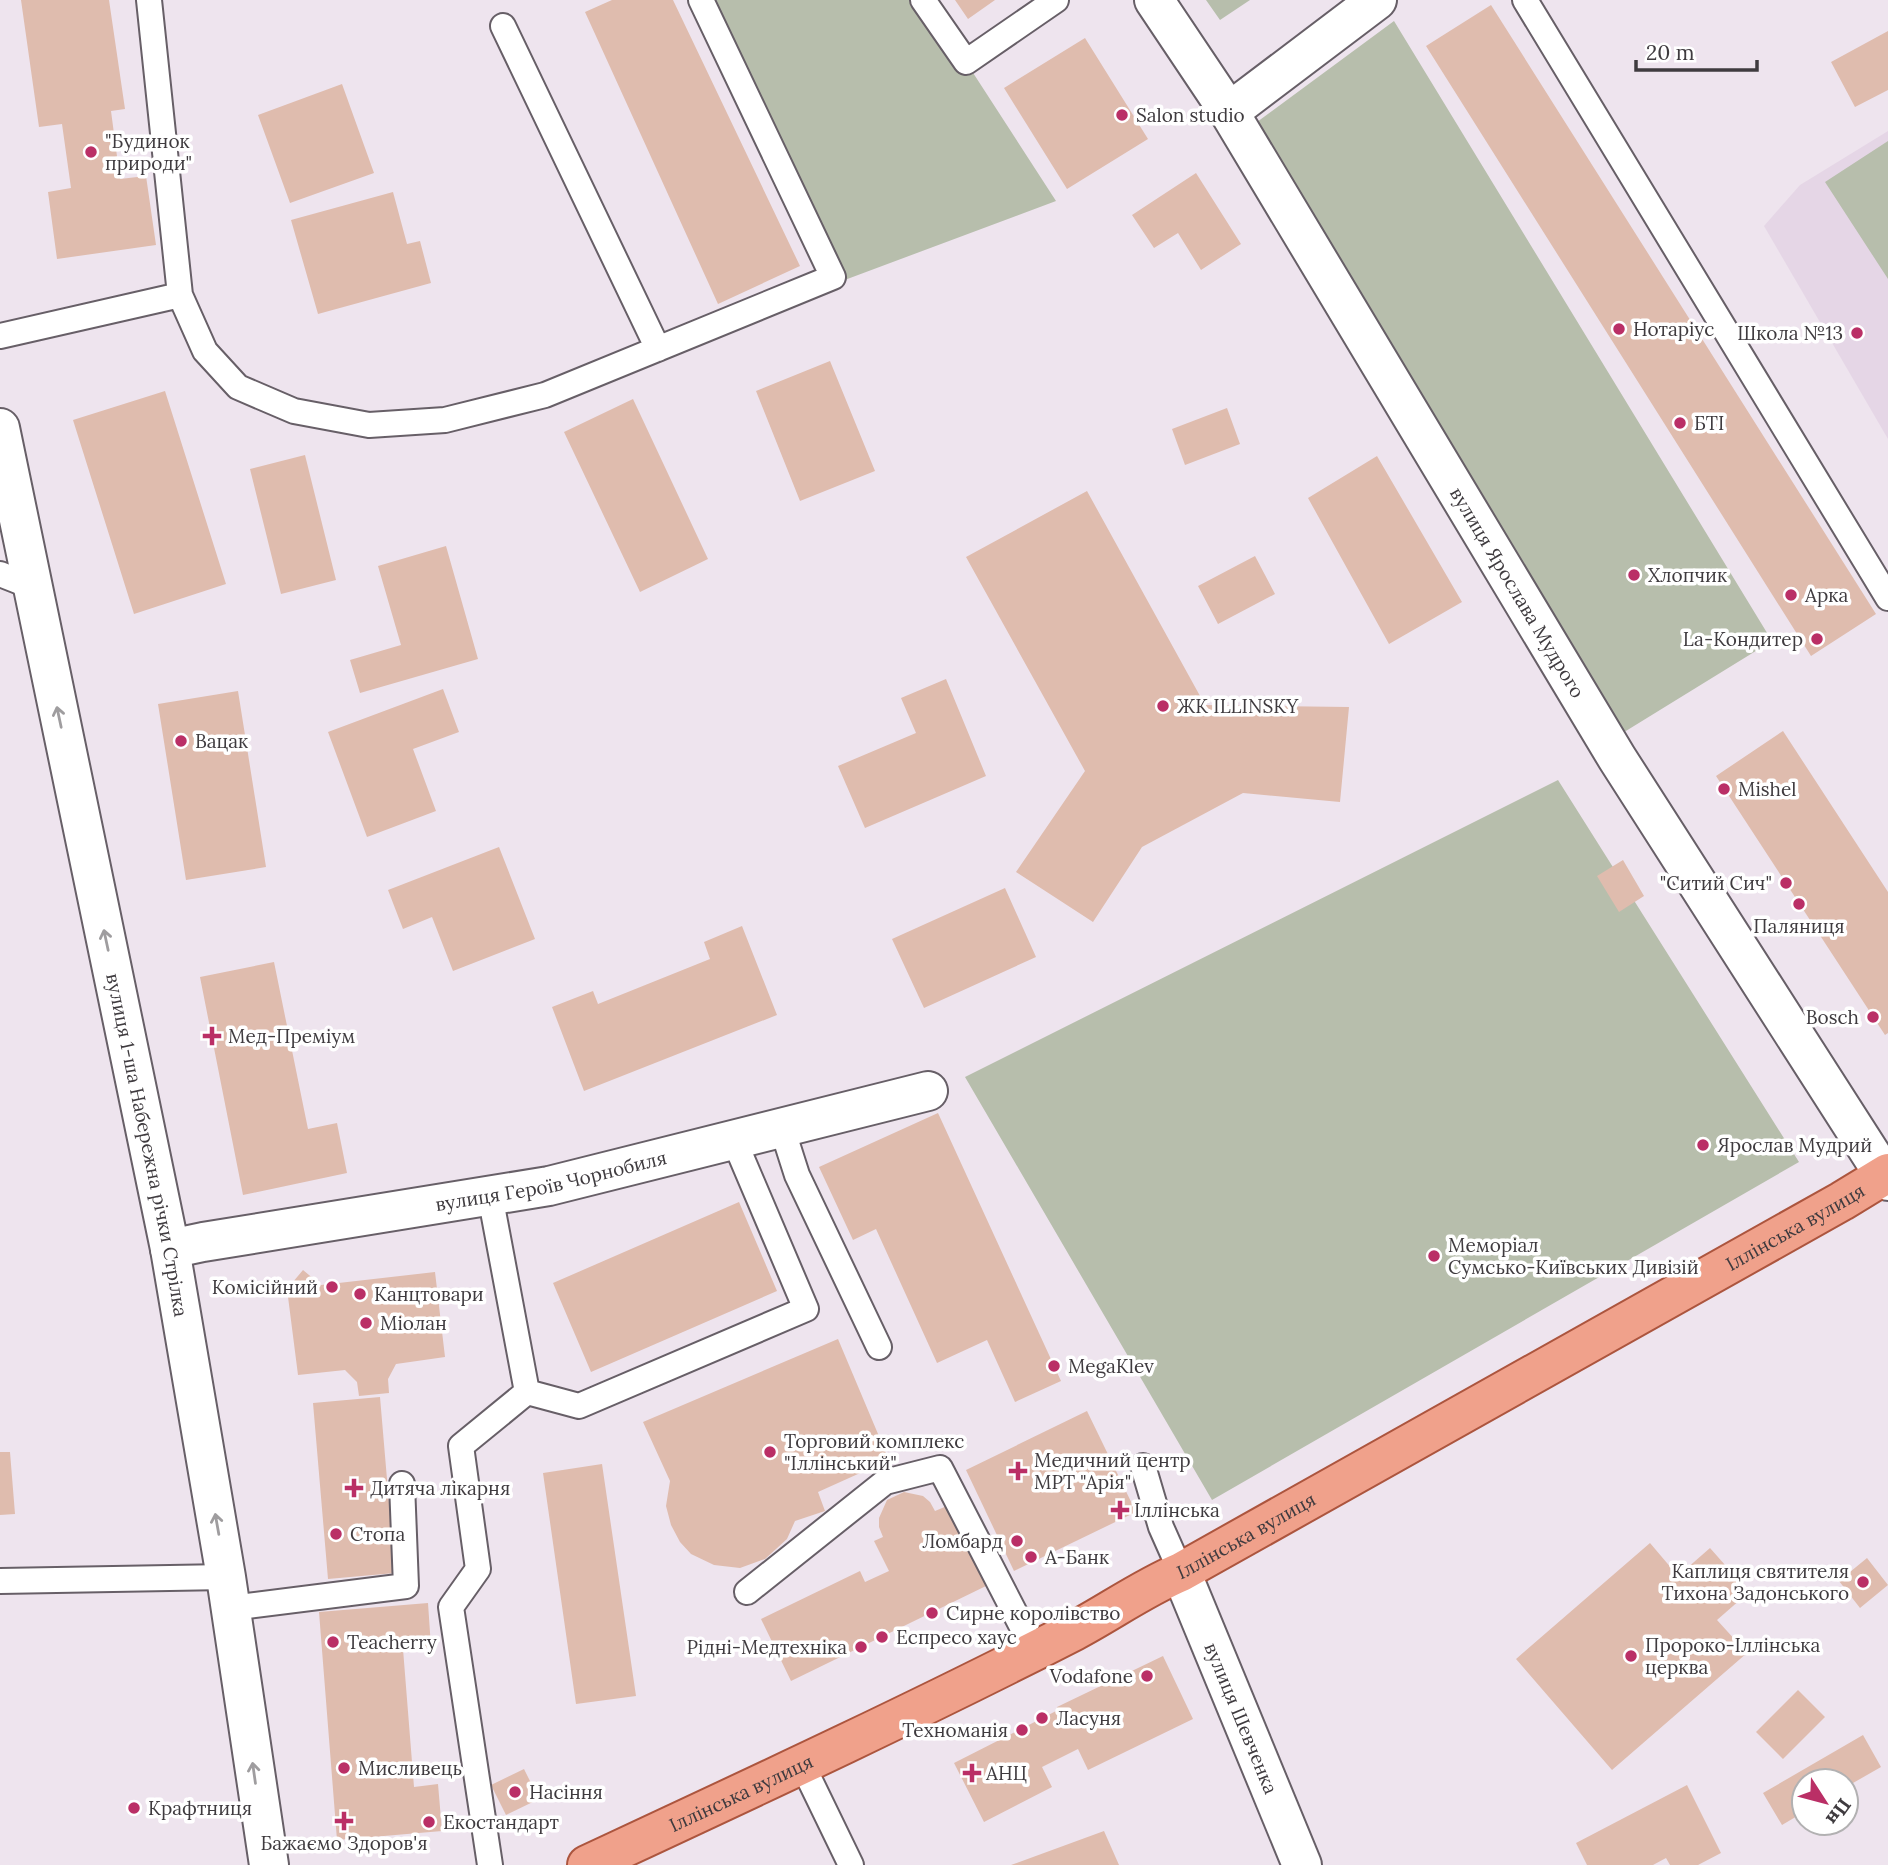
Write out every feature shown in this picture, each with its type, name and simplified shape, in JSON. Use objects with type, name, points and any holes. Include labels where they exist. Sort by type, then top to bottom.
[{"type":"main road","name":"Іллінська вулиця","points":[[587,1865],[1076,1630],[1153,1584],[1181,1572],[1887,1176]]},
{"type":"street","name":"вулиця Ярослава Мудрого","points":[[1154,0],[1229,112],[1617,758],[1887,1176]]},
{"type":"street","points":[[1229,112],[1377,0]]},
{"type":"street","name":"вулиця 1-ша Набережна річки Стрілка","points":[[0,428],[16,581],[170,1250],[228,1592],[269,1865]]},
{"type":"street","name":"вулиця Героїв Чорнобиля","points":[[170,1250],[203,1242],[549,1186],[928,1091]]},
{"type":"street","name":"вулиця Шевченка","points":[[1181,1572],[1302,1865]]},
{"type":"lane","points":[[149,0],[180,295],[205,351],[238,387],[294,411],[369,425],[445,420],[545,395],[833,277],[701,0]]},
{"type":"lane","points":[[923,0],[966,62],[1056,0]]},
{"type":"lane","points":[[1525,0],[1888,598]]},
{"type":"lane","points":[[503,26],[657,349]]},
{"type":"lane","points":[[0,336],[180,295]]},
{"type":"lane","points":[[782,1128],[797,1175],[878,1348]]},
{"type":"lane","points":[[527,1392],[579,1406],[806,1309],[734,1140]]},
{"type":"lane","points":[[490,1195],[527,1392]]},
{"type":"lane","points":[[489,1865],[451,1607],[478,1569],[461,1446],[527,1392]]},
{"type":"lane","points":[[1143,1466],[1161,1527],[1181,1572]]},
{"type":"lane","points":[[747,1592],[885,1482],[940,1468],[1034,1650]]},
{"type":"lane","points":[[0,1581],[228,1592],[406,1586],[402,1484]]},
{"type":"lane","points":[[802,1763],[851,1865]]},
{"type":"shaded area","name":"Школа №13","points":[[1888,131],[1888,439],[1764,226],[1800,185]]},
{"type":"green space","points":[[715,0],[923,0],[1056,201],[842,281]]},
{"type":"green space","points":[[1206,0],[1250,0],[1220,20]]},
{"type":"green space","points":[[1394,21],[1772,641],[1621,734],[1257,122]]},
{"type":"green space","points":[[1888,141],[1888,279],[1825,182]]},
{"type":"green space","points":[[1558,780],[1799,1162],[1212,1500],[965,1077]]},
{"type":"building","name":"\"Будинок природи\"","points":[[21,0],[109,0],[125,109],[111,111],[120,179],[146,176],[156,245],[57,259],[48,192],[71,188],[62,124],[39,127]]},
{"type":"building","points":[[612,0],[673,0],[800,266],[718,304],[585,12]]},
{"type":"building","points":[[955,0],[995,0],[968,19]]},
{"type":"building","points":[[1491,5],[1876,614],[1811,656],[1426,46]]},
{"type":"building","points":[[1888,31],[1888,90],[1855,107],[1831,62]]},
{"type":"building","points":[[1085,38],[1148,139],[1067,189],[1004,88]]},
{"type":"building","points":[[342,84],[374,173],[290,203],[258,115]]},
{"type":"building","points":[[1196,173],[1241,244],[1201,270],[1178,233],[1154,248],[1132,215]]},
{"type":"building","points":[[393,192],[407,244],[420,241],[431,283],[318,314],[291,220]]},
{"type":"building","points":[[830,361],[875,471],[800,501],[756,391]]},
{"type":"building","points":[[165,391],[226,584],[134,614],[73,420]]},
{"type":"building","points":[[633,399],[708,559],[640,592],[564,432]]},
{"type":"building","points":[[1227,408],[1240,444],[1185,465],[1172,429]]},
{"type":"building","points":[[305,455],[336,580],[281,594],[250,469]]},
{"type":"building","points":[[1377,456],[1462,602],[1389,644],[1308,498]]},
{"type":"building","name":"ЖК ILLINSKY","points":[[1087,491],[1205,705],[1349,707],[1340,802],[1243,793],[1142,847],[1093,922],[1016,872],[1085,771],[966,557]]},
{"type":"building","points":[[446,546],[478,659],[360,693],[350,660],[401,645],[378,566]]},
{"type":"building","points":[[1255,556],[1275,594],[1218,624],[1198,586]]},
{"type":"building","points":[[946,679],[986,776],[865,828],[838,766],[916,733],[901,698]]},
{"type":"building","points":[[443,689],[459,732],[413,749],[436,811],[367,837],[328,732]]},
{"type":"building","points":[[238,691],[266,867],[186,880],[158,704]]},
{"type":"building","points":[[1783,731],[1888,892],[1888,1033],[1885,1035],[1716,776]]},
{"type":"building","points":[[499,847],[535,939],[453,971],[432,917],[403,929],[388,890]]},
{"type":"building","points":[[1623,860],[1644,896],[1619,912],[1597,876]]},
{"type":"building","points":[[1005,888],[1036,957],[924,1008],[892,939]]},
{"type":"building","points":[[742,926],[777,1015],[584,1091],[552,1007],[593,991],[598,1004],[710,959],[704,942]]},
{"type":"building","points":[[274,962],[308,1129],[337,1123],[347,1173],[243,1195],[200,977]]},
{"type":"building","points":[[938,1113],[1061,1381],[1015,1402],[987,1340],[937,1363],[876,1229],[853,1240],[819,1167]]},
{"type":"building","points":[[739,1202],[777,1291],[591,1372],[553,1283]]},
{"type":"building","name":"Міолан","points":[[303,1270],[321,1285],[435,1272],[445,1357],[396,1364],[388,1379],[389,1393],[359,1396],[357,1382],[345,1370],[298,1375],[287,1289]]},
{"type":"building","name":"Торговий комплекс \"Іллінський\"","points":[[838,1339],[889,1460],[818,1492],[825,1511],[795,1521],[787,1539],[765,1559],[740,1568],[714,1565],[691,1554],[680,1542],[671,1525],[666,1506],[670,1481],[643,1422]]},
{"type":"building","name":"Дитяча лікарня","points":[[380,1397],[395,1573],[328,1579],[313,1403]]},
{"type":"building","points":[[1087,1411],[1136,1512],[1014,1571],[966,1470]]},
{"type":"building","points":[[0,1452],[10,1452],[15,1514],[0,1515]]},
{"type":"building","points":[[602,1464],[636,1696],[576,1704],[543,1473]]},
{"type":"building","points":[[904,1492],[923,1496],[935,1511],[947,1506],[986,1586],[791,1681],[761,1619],[860,1571],[865,1582],[889,1571],[874,1541],[883,1537],[879,1518],[887,1500]]},
{"type":"building","name":"Пророко-Іллінська церква","points":[[1650,1543],[1678,1576],[1710,1548],[1749,1592],[1717,1620],[1747,1653],[1612,1770],[1516,1659]]},
{"type":"building","name":"Каплиця святителя Тихона Задонського","points":[[1867,1558],[1888,1585],[1860,1608],[1839,1581]]},
{"type":"building","points":[[428,1603],[431,1647],[403,1649],[414,1787],[438,1784],[442,1831],[337,1840],[319,1612]]},
{"type":"building","points":[[1163,1656],[1193,1719],[1088,1770],[1078,1749],[1042,1767],[1052,1787],[984,1822],[954,1763],[1058,1710],[1066,1725],[1057,1707]]},
{"type":"building","points":[[1798,1690],[1825,1717],[1783,1759],[1756,1732]]},
{"type":"building","points":[[1863,1735],[1881,1767],[1860,1779],[1860,1767],[1808,1767]]},
{"type":"building","name":"Насіння","points":[[524,1769],[539,1799],[506,1815],[491,1785]]},
{"type":"building","points":[[1790,1777],[1790,1820],[1782,1825],[1763,1793]]},
{"type":"building","points":[[1687,1785],[1721,1853],[1698,1865],[1670,1865],[1666,1858],[1653,1865],[1587,1865],[1576,1843]]},
{"type":"building","points":[[1104,1831],[1119,1865],[1011,1865]]},
{"type":"place","name":"Salon studio","points":[[1122,115]]},
{"type":"place","name":"\"Будинок природи\"","points":[[91,152]]},
{"type":"place","name":"Нотаріус","points":[[1619,329]]},
{"type":"place","name":"Школа №13","points":[[1857,333]]},
{"type":"place","name":"БТІ","points":[[1680,423]]},
{"type":"place","name":"Хлопчик","points":[[1634,575]]},
{"type":"place","name":"Арка","points":[[1791,595]]},
{"type":"place","name":"La-Кондитер","points":[[1817,639]]},
{"type":"place","name":"ЖК ILLINSKY","points":[[1163,706]]},
{"type":"place","name":"Вацак","points":[[181,741]]},
{"type":"place","name":"Mishel","points":[[1724,789]]},
{"type":"place","name":"\"Ситий Сич\"","points":[[1786,883]]},
{"type":"place","name":"Паляниця","points":[[1799,904]]},
{"type":"place","name":"Bosch","points":[[1873,1017]]},
{"type":"place","name":"Мед-Преміум","points":[[212,1036]]},
{"type":"place","name":"Ярослав Мудрий","points":[[1703,1145]]},
{"type":"place","name":"Меморіал Сумсько-Київських Дивізій","points":[[1434,1256]]},
{"type":"place","name":"Комісійний","points":[[332,1287]]},
{"type":"place","name":"Канцтовари","points":[[360,1294]]},
{"type":"place","name":"Міолан","points":[[366,1323]]},
{"type":"place","name":"MegaKlev","points":[[1054,1366]]},
{"type":"place","name":"Торговий комплекс \"Іллінський\"","points":[[770,1452]]},
{"type":"place","name":"Медичний центр МРТ \"Арія\"","points":[[1018,1471]]},
{"type":"place","name":"Дитяча лікарня","points":[[354,1488]]},
{"type":"place","name":"Іллінська","points":[[1120,1510]]},
{"type":"place","name":"Стопа","points":[[336,1534]]},
{"type":"place","name":"Ломбард","points":[[1017,1541]]},
{"type":"place","name":"А-Банк","points":[[1031,1557]]},
{"type":"place","name":"Каплиця святителя Тихона Задонського","points":[[1863,1582]]},
{"type":"place","name":"Сирне королівство","points":[[932,1613]]},
{"type":"place","name":"Еспресо хаус","points":[[882,1637]]},
{"type":"place","name":"Teacherry","points":[[333,1642]]},
{"type":"place","name":"Рідні-Медтехніка","points":[[861,1647]]},
{"type":"place","name":"Пророко-Іллінська церква","points":[[1631,1656]]},
{"type":"place","name":"Vodafone","points":[[1147,1676]]},
{"type":"place","name":"Ласуня","points":[[1042,1718]]},
{"type":"place","name":"Техноманія","points":[[1022,1730]]},
{"type":"place","name":"Мисливець","points":[[344,1768]]},
{"type":"place","name":"АНЦ","points":[[972,1773]]},
{"type":"place","name":"Насіння","points":[[515,1792]]},
{"type":"place","name":"Крафтниця","points":[[134,1808]]},
{"type":"place","name":"Бажаємо Здоров'я","points":[[344,1821]]},
{"type":"place","name":"Екостандарт","points":[[429,1822]]}]
